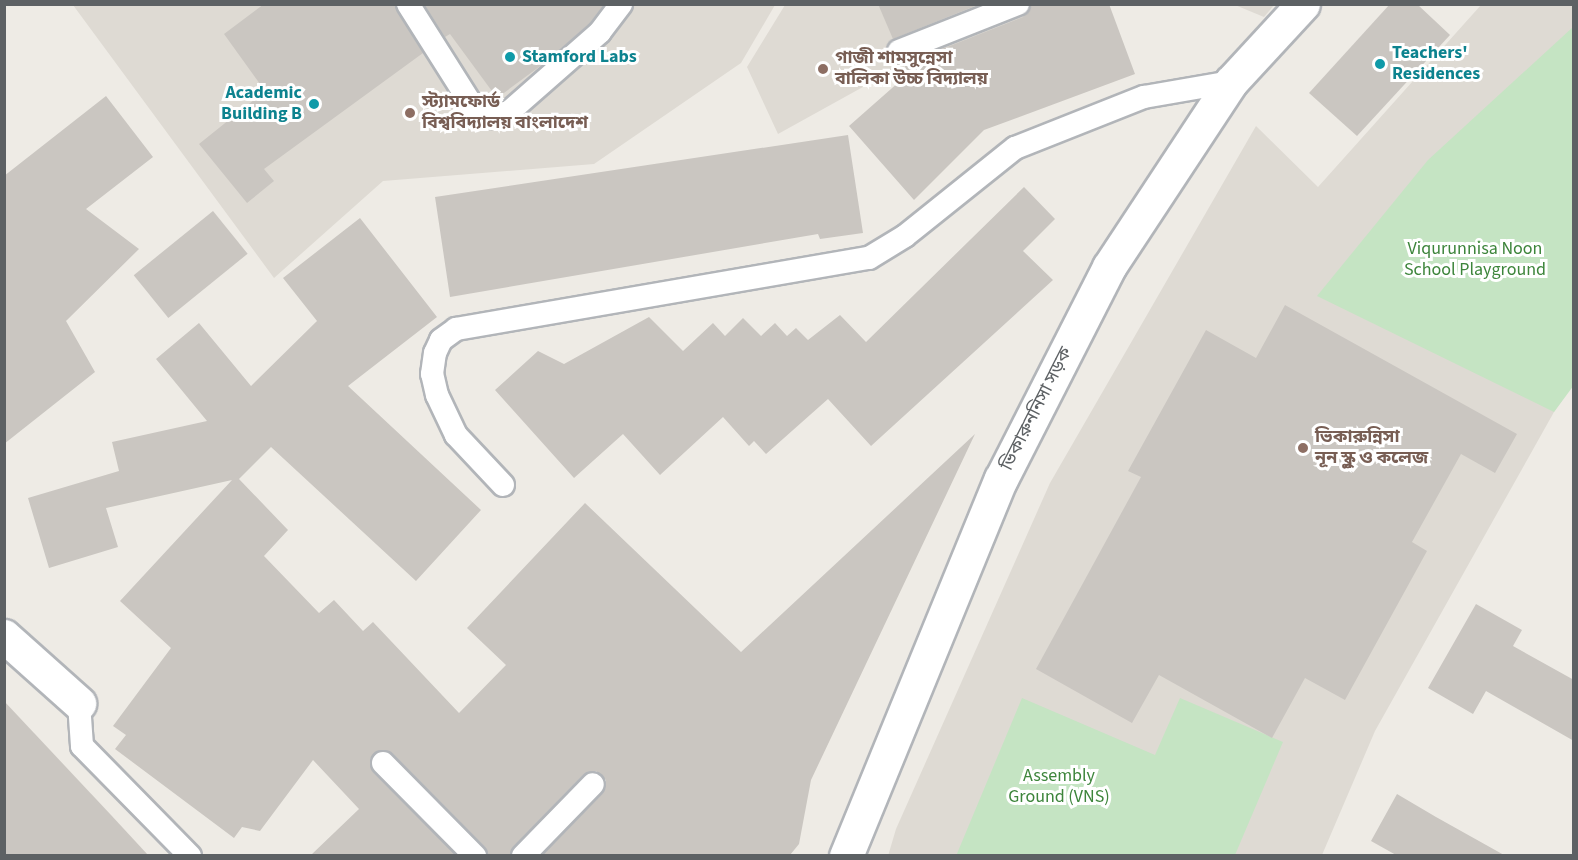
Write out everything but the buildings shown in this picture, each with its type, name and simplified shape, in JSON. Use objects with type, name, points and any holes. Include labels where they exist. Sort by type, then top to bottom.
[{"type":"street","name":"ভিকারুননিসা সড়ক","points":[[846,855],[1001,479],[1109,267],[1231,82],[1304,4]]},
{"type":"street","points":[[4,636],[79,703]]},
{"type":"lane","points":[[408,4],[477,113],[491,117],[509,112],[600,32],[621,4]]},
{"type":"lane","points":[[899,51],[1018,4]]},
{"type":"lane","points":[[504,484],[456,435],[436,395],[432,374],[435,353],[441,340],[456,329],[869,258],[905,236],[1015,148],[1144,97],[1231,82]]},
{"type":"lane","points":[[79,703],[82,746],[190,855]]},
{"type":"lane","points":[[383,763],[475,855]]},
{"type":"lane","points":[[523,855],[593,784]]},
{"type":"shaded area","name":"স্ট্যামফোর্ড বিশ্ববিদ্যালয় বাংলাদেশ","points":[[73,5],[775,5],[741,63],[594,164],[383,181],[274,278]]},
{"type":"shaded area","name":"গাজী শামসুন্নেসা বালিকা উচ্চ বিদ্যালয়","points":[[785,5],[1064,5],[890,72],[778,134],[747,67]]},
{"type":"shaded area","points":[[1235,5],[1274,5],[1264,17]]},
{"type":"shaded area","name":"ভিকারুন্নিসা নূন স্কুল ও কলেজ","points":[[1481,5],[1573,5],[1573,385],[1554,412],[1375,731],[1322,855],[888,856],[896,829],[1050,483],[1256,126],[1318,187]]},
{"type":"green space","name":"Viqurunnisa Noon School Playground","points":[[1573,27],[1574,385],[1554,412],[1317,296],[1428,160]]},
{"type":"green space","name":"Assembly Ground (VNS)","points":[[1022,698],[1155,755],[1180,698],[1283,742],[1235,855],[956,856]]},
{"type":"place","name":"Stamford Labs","points":[[510,57]]},
{"type":"place","name":"Teachers' Residences","points":[[1380,64]]},
{"type":"place","name":"গাজী শামসুন্নেসা বালিকা উচ্চ বিদ্যালয়","points":[[823,69]]},
{"type":"place","name":"Academic Building B","points":[[314,104]]},
{"type":"place","name":"স্ট্যামফোর্ড বিশ্ববিদ্যালয় বাংলাদেশ","points":[[410,113]]},
{"type":"place","name":"ভিকারুন্নিসা নূন স্কুল ও কলেজ","points":[[1303,448]]}]
